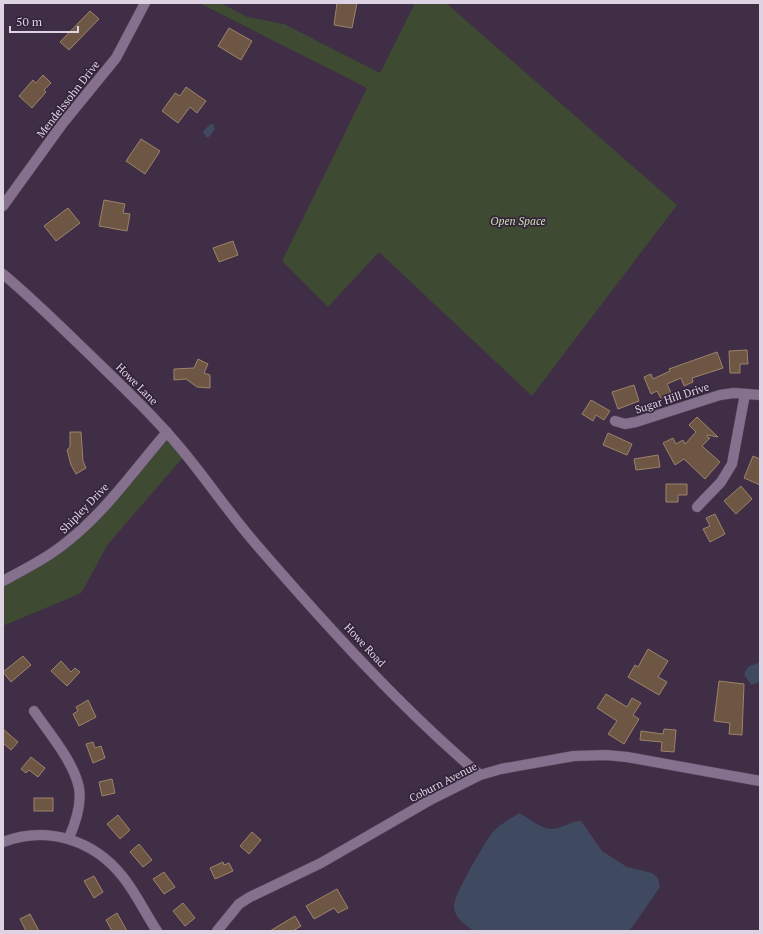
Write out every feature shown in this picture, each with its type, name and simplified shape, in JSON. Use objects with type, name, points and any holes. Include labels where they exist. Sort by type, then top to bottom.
[{"type":"street","name":"Mendelssohn Drive","points":[[3,206],[63,123],[116,58],[146,3]]},
{"type":"street","name":"Howe Lane","points":[[3,274],[44,310],[137,400],[199,471],[239,524]]},
{"type":"street","points":[[697,507],[721,482],[732,464],[745,394]]},
{"type":"street","name":"Sugar Hill Drive","points":[[615,421],[625,424],[636,422],[720,395],[760,395]]},
{"type":"street","name":"Shipley Drive","points":[[3,581],[69,541],[114,495],[166,432]]},
{"type":"street","name":"Howe Road","points":[[239,524],[312,606],[400,700],[439,739],[480,775]]},
{"type":"street","points":[[34,711],[69,763],[79,789],[79,801],[75,824],[69,838]]},
{"type":"street","name":"Coburn Avenue","points":[[217,931],[239,904],[250,896],[320,863],[432,799],[480,775],[500,769],[574,756],[606,755],[627,757],[760,781]]},
{"type":"street","points":[[3,842],[14,838],[38,834],[69,838],[91,848],[111,864],[123,877],[157,931]]},
{"type":"green space","name":"Open Space","points":[[199,3],[221,3],[247,17],[284,24],[380,73],[415,3],[446,3],[677,205],[532,396],[379,252],[328,307],[282,261],[367,88]]},
{"type":"green space","points":[[167,432],[186,454],[108,544],[81,593],[3,626],[3,581],[61,547]]},
{"type":"water","points":[[213,124],[215,129],[209,137],[206,137],[203,132],[209,125]]},
{"type":"water","points":[[760,662],[760,682],[751,685],[744,674],[748,667]]},
{"type":"water","points":[[519,813],[540,826],[549,829],[581,821],[602,851],[627,867],[652,873],[658,878],[660,887],[628,931],[474,931],[458,918],[454,906],[455,900],[470,869],[492,833]]},
{"type":"building","points":[[337,3],[357,3],[352,28],[334,25]]},
{"type":"building","points":[[90,11],[99,19],[69,50],[60,42]]},
{"type":"building","points":[[229,28],[252,41],[241,60],[218,46]]},
{"type":"building","points":[[43,75],[51,83],[44,90],[46,92],[32,108],[19,96],[33,80],[36,83]]},
{"type":"building","points":[[186,87],[206,101],[197,113],[190,107],[178,123],[162,111],[175,93],[180,96]]},
{"type":"building","points":[[141,139],[160,151],[145,174],[126,161]]},
{"type":"building","points":[[104,200],[125,204],[123,213],[130,214],[127,231],[99,226]]},
{"type":"building","points":[[68,208],[80,223],[56,241],[44,226]]},
{"type":"building","points":[[233,241],[238,255],[219,262],[213,248]]},
{"type":"building","points":[[747,350],[748,364],[740,364],[740,373],[730,373],[729,351]]},
{"type":"building","points":[[717,352],[723,368],[692,378],[693,382],[684,386],[681,378],[667,384],[672,395],[661,399],[657,391],[651,394],[644,377],[651,374],[653,379],[670,371],[669,369]]},
{"type":"building","points":[[198,359],[208,364],[204,373],[210,375],[210,388],[197,387],[186,379],[174,380],[174,369],[194,368]]},
{"type":"building","points":[[634,385],[639,401],[618,409],[612,392]]},
{"type":"building","points":[[591,400],[610,411],[604,420],[596,415],[593,421],[582,414]]},
{"type":"building","points":[[697,417],[718,437],[707,435],[707,437],[710,438],[702,446],[720,462],[705,479],[684,459],[675,465],[663,443],[673,438],[676,444],[683,440],[685,444],[696,432],[689,425]]},
{"type":"building","points":[[70,432],[81,432],[83,461],[86,468],[76,474],[71,465],[67,450],[70,447]]},
{"type":"building","points":[[608,433],[632,444],[627,455],[603,445]]},
{"type":"building","points":[[658,455],[660,467],[636,470],[634,459]]},
{"type":"building","points":[[753,456],[760,459],[760,485],[744,478]]},
{"type":"building","points":[[666,484],[687,484],[687,495],[678,495],[678,502],[666,502]]},
{"type":"building","points":[[741,486],[752,499],[736,514],[724,501]]},
{"type":"building","points":[[715,514],[725,534],[710,542],[703,529],[710,526],[706,518]]},
{"type":"building","points":[[648,649],[668,661],[658,677],[667,682],[659,695],[628,677],[635,665],[638,667]]},
{"type":"building","points":[[23,656],[31,665],[11,682],[3,672]]},
{"type":"building","points":[[61,661],[71,672],[75,668],[80,672],[67,686],[51,671]]},
{"type":"building","points":[[719,681],[744,684],[742,735],[729,734],[730,723],[714,721]]},
{"type":"building","points":[[606,694],[627,707],[632,698],[641,703],[633,715],[639,719],[624,744],[608,734],[617,721],[597,708]]},
{"type":"building","points":[[88,700],[96,717],[79,726],[73,714],[78,711],[76,707]]},
{"type":"building","points":[[3,729],[18,742],[11,750],[3,743]]},
{"type":"building","points":[[664,729],[676,730],[674,752],[661,751],[662,742],[640,740],[641,731],[663,734]]},
{"type":"building","points":[[93,742],[95,748],[101,746],[105,758],[93,763],[86,744]]},
{"type":"building","points":[[31,757],[45,768],[38,777],[29,770],[26,773],[21,769]]},
{"type":"building","points":[[112,779],[115,793],[102,796],[99,782]]},
{"type":"building","points":[[34,798],[53,798],[53,811],[34,811]]},
{"type":"building","points":[[118,815],[130,830],[120,839],[107,824]]},
{"type":"building","points":[[252,832],[261,840],[249,854],[240,846]]},
{"type":"building","points":[[139,844],[152,860],[143,867],[130,852]]},
{"type":"building","points":[[223,862],[224,865],[229,863],[233,871],[215,879],[210,868]]},
{"type":"building","points":[[164,872],[175,887],[164,894],[153,879]]},
{"type":"building","points":[[94,876],[103,892],[94,898],[84,881]]},
{"type":"building","points":[[337,889],[348,908],[338,913],[334,908],[314,919],[306,906]]},
{"type":"building","points":[[183,903],[195,918],[185,926],[173,911]]},
{"type":"building","points":[[117,913],[127,931],[112,931],[106,920]]},
{"type":"building","points":[[30,914],[39,931],[26,931],[20,919]]},
{"type":"building","points":[[295,916],[301,926],[293,931],[270,931]]}]
